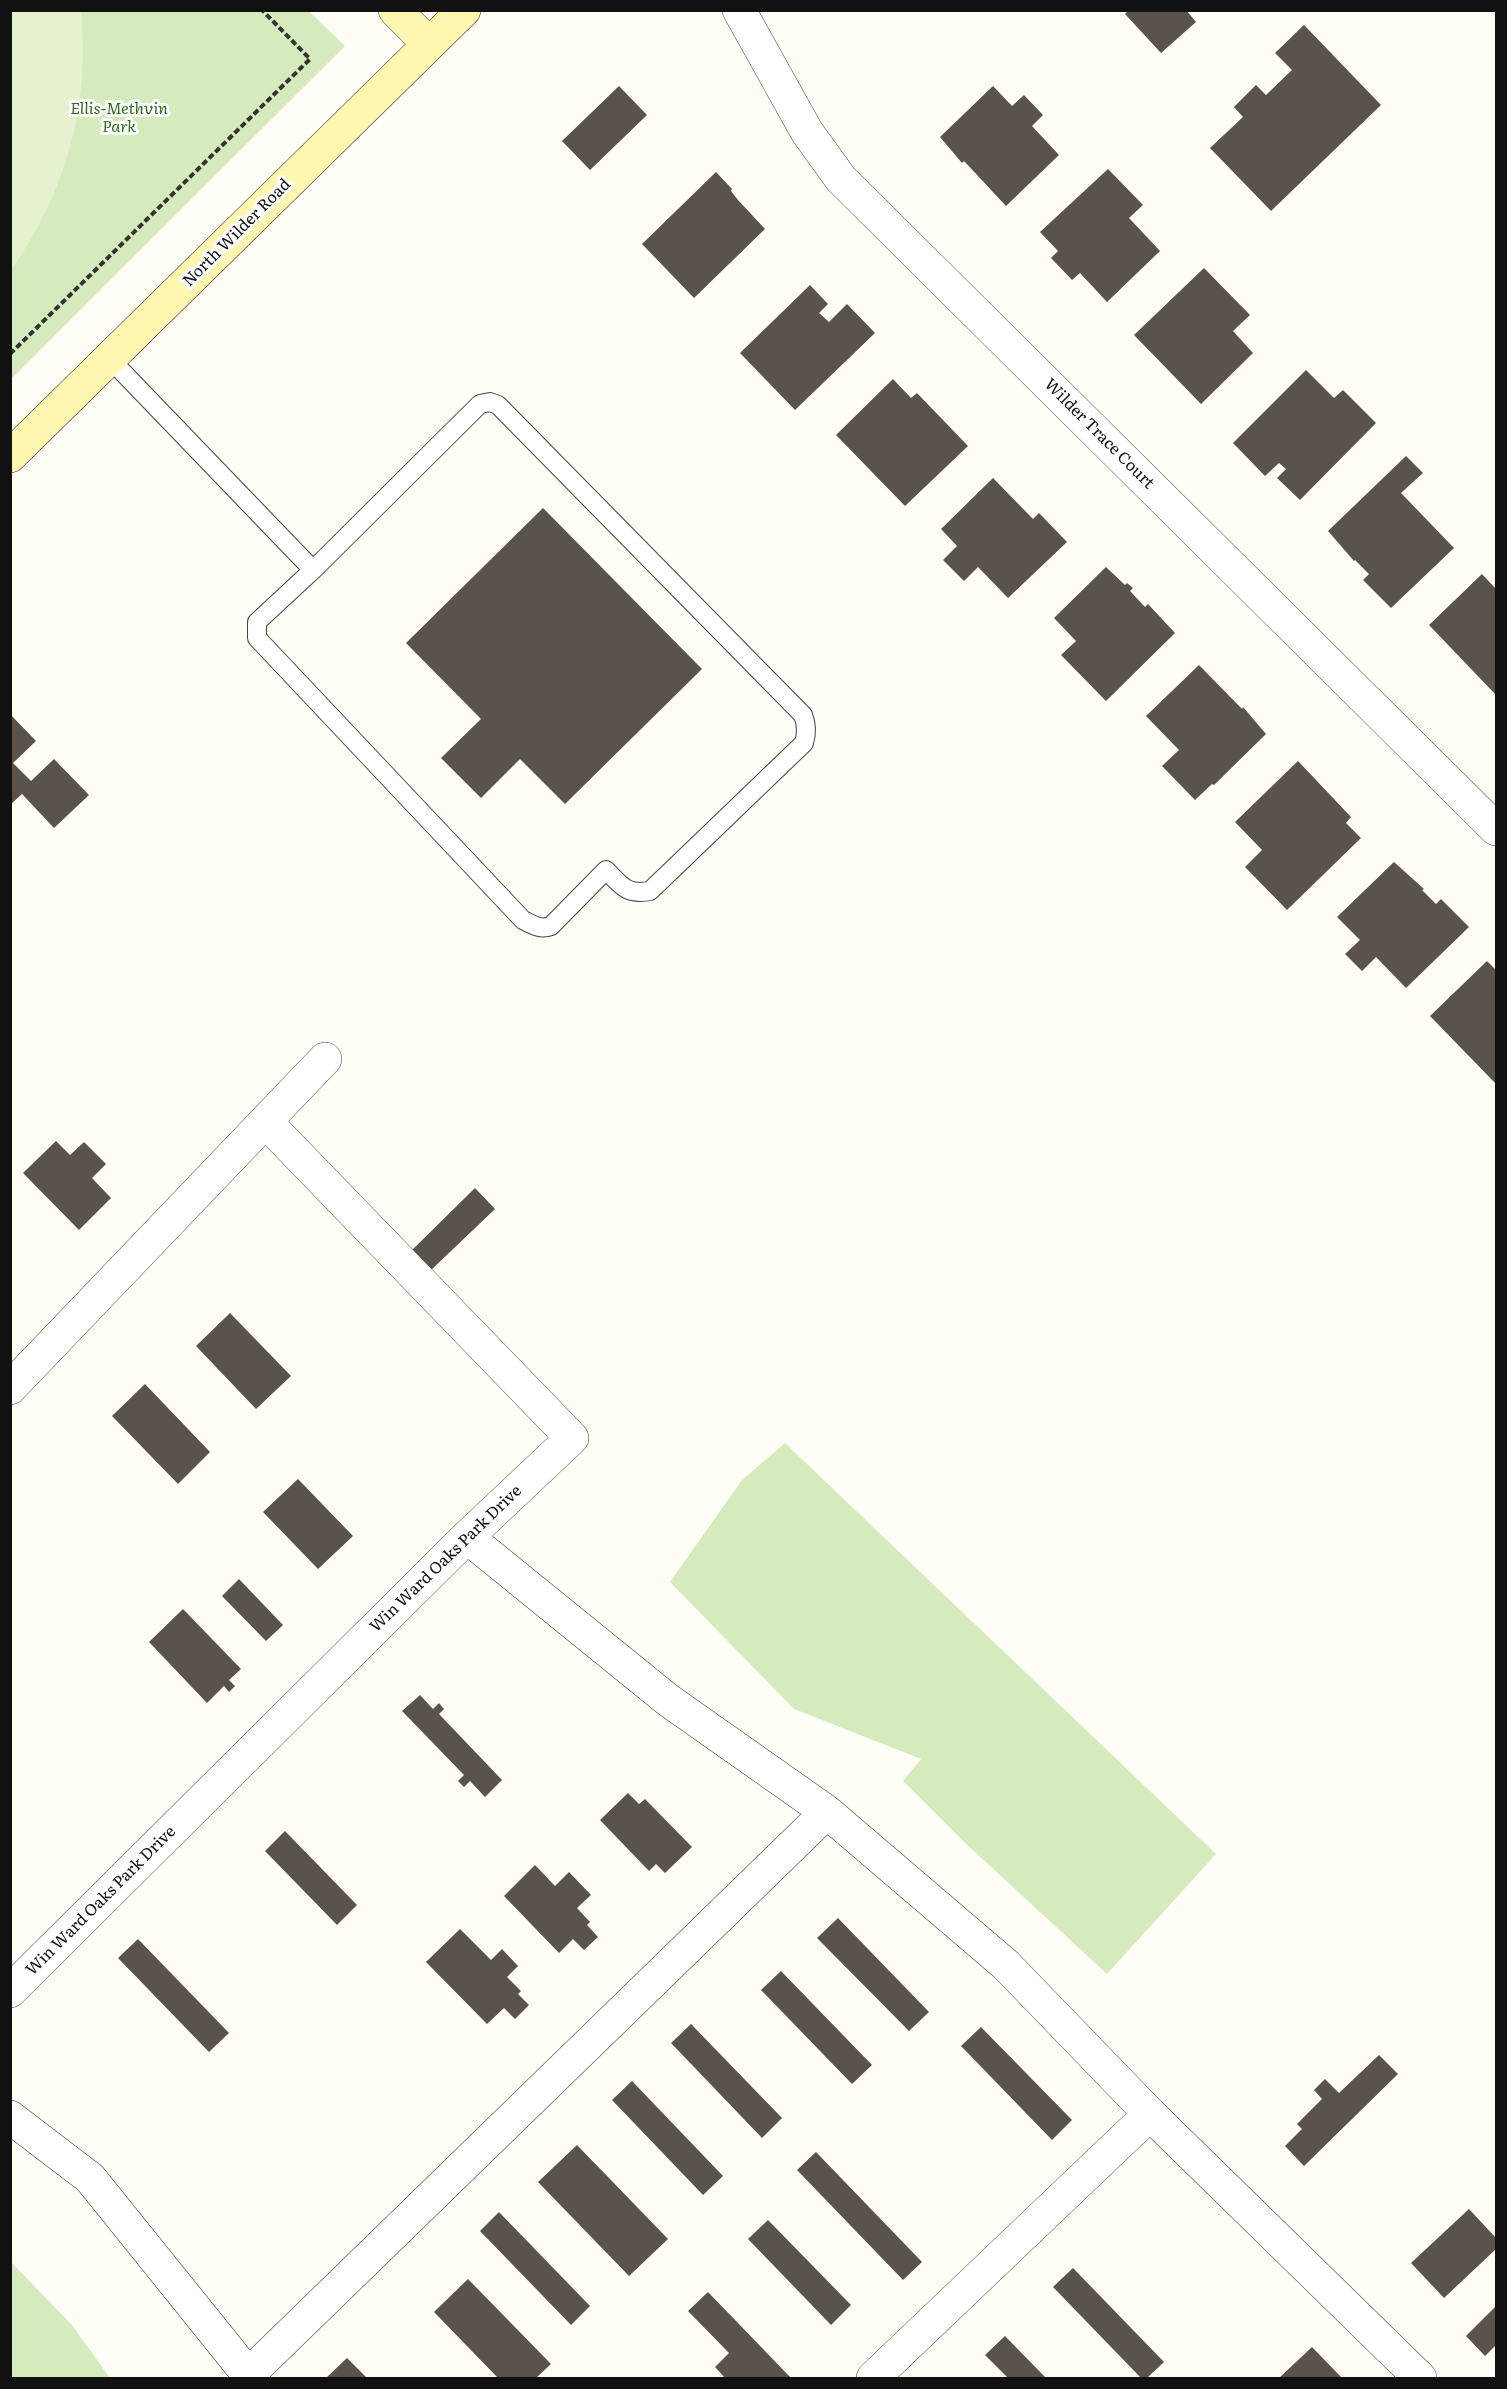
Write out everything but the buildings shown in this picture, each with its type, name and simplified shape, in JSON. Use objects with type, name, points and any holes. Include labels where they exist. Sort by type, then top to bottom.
[{"type":"street","points":[[395,10],[429,44]]},
{"type":"street","name":"North Wilder Road","points":[[10,456],[464,10]]},
{"type":"street","name":"Wilder Trace Court","points":[[739,10],[807,132],[841,179],[1497,829]]},
{"type":"street","points":[[10,1388],[325,1059]]},
{"type":"street","name":"Win Ward Oaks Park Drive","points":[[10,1991],[467,1537],[572,1438],[266,1122]]},
{"type":"street","points":[[467,1537],[668,1700],[827,1812],[1006,1965],[1150,2114],[1420,2379]]},
{"type":"street","points":[[10,2117],[90,2178],[249,2377],[827,1812]]},
{"type":"street","points":[[873,2379],[1150,2114]]},
{"type":"lane","points":[[110,359],[313,570]]},
{"type":"lane","points":[[490,402],[498,405],[803,715],[807,729],[804,743],[650,891],[640,893],[627,891],[606,870],[551,926],[544,928],[534,926],[515,911],[257,638],[257,622],[313,570],[480,404],[490,402]]},
{"type":"path","points":[[10,354],[310,59],[262,10]]},
{"type":"green space","points":[[11,10],[81,11],[83,46],[82,81],[77,114],[60,179],[30,240],[11,270]]},
{"type":"green space","name":"Ellis-Methvin Park","points":[[11,11],[309,11],[345,46],[11,379]]},
{"type":"green space","points":[[785,1443],[1216,1854],[1107,1974],[963,1841],[903,1781],[921,1759],[794,1709],[670,1582],[742,1480]]},
{"type":"green space","points":[[11,2262],[72,2325],[110,2378],[11,2378]]}]
